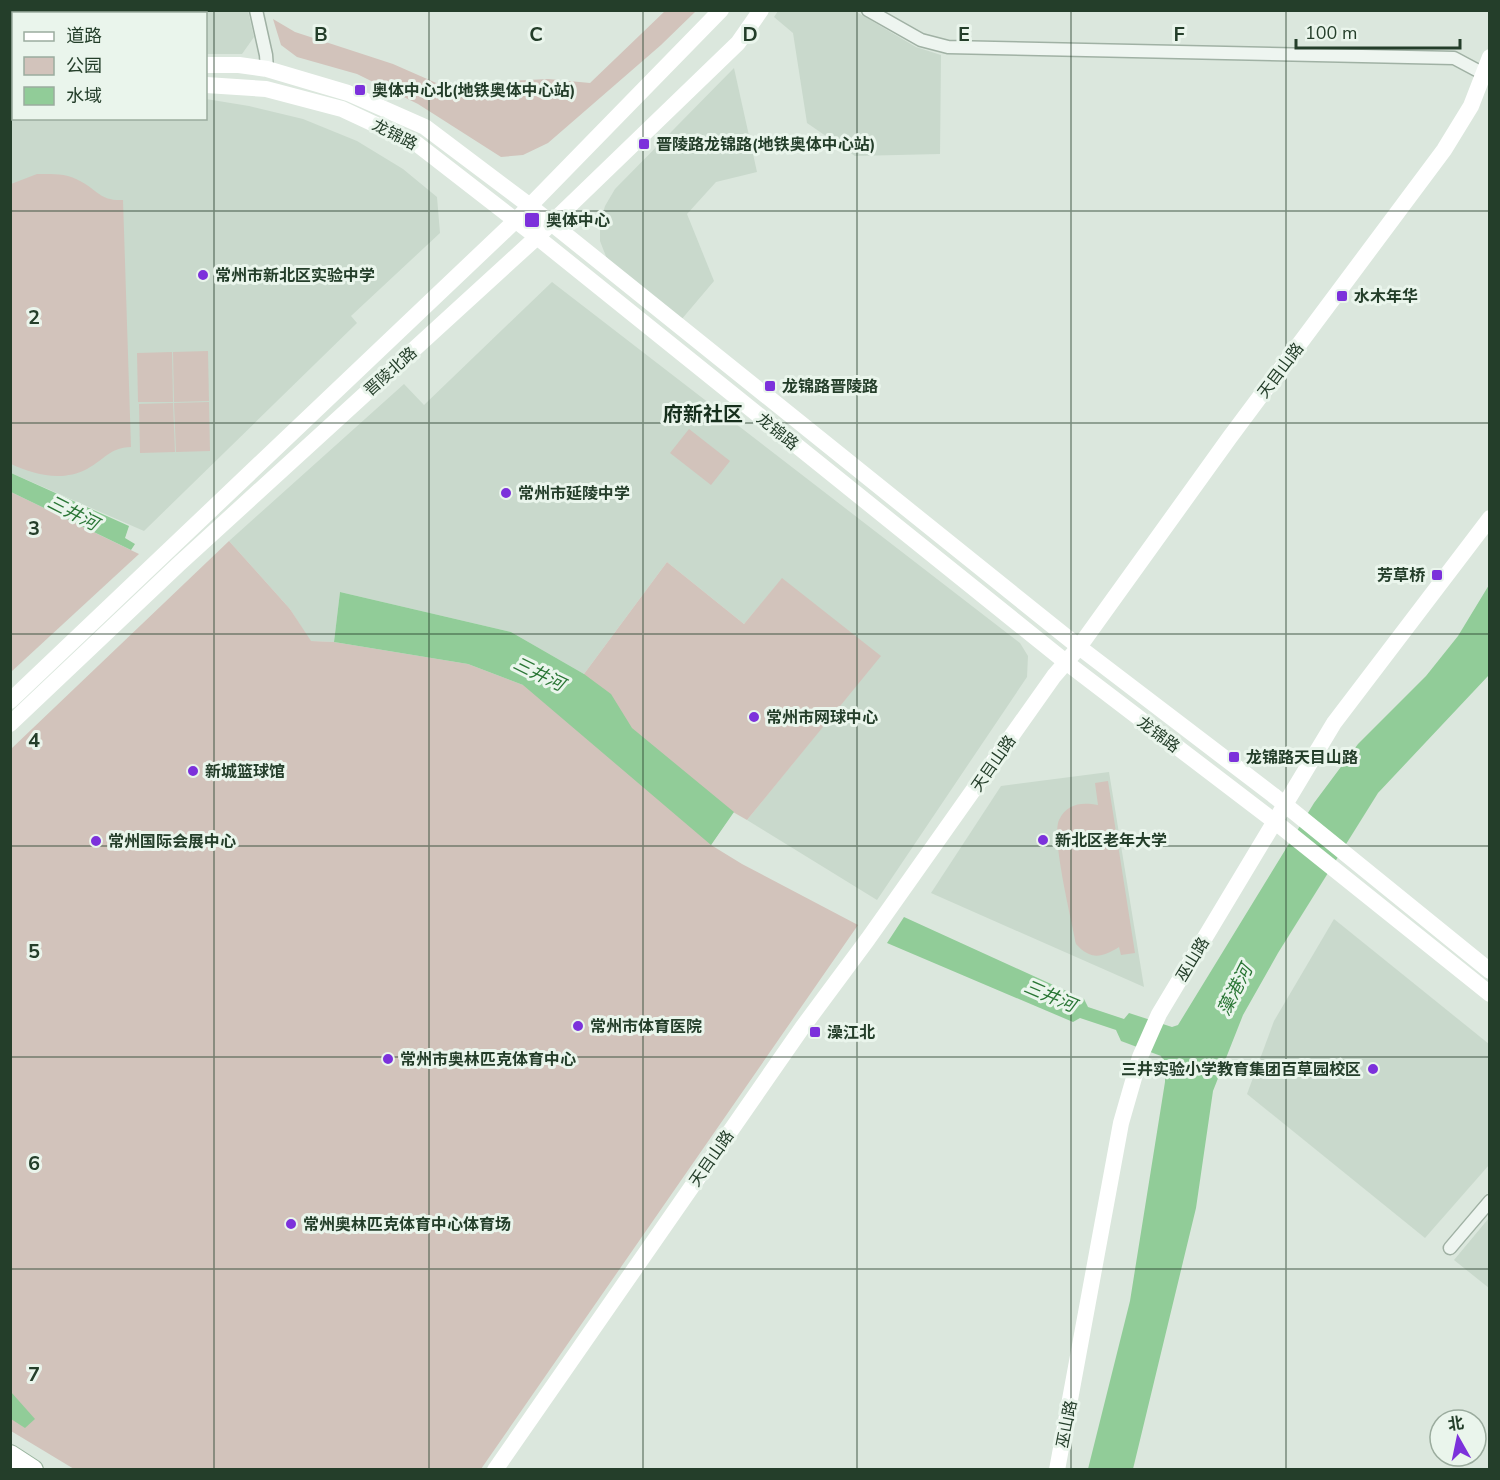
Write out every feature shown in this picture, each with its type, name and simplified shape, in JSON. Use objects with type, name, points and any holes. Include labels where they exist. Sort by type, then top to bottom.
[{"type":"main road","name":"晋陵北路","points":[[10,701],[516,220],[722,10]]},
{"type":"main road","name":"晋陵北路","points":[[10,724],[179,564],[551,224],[738,43],[761,10]]},
{"type":"main road","name":"天目山路","points":[[495,1470],[802,1028],[868,939],[1054,676],[1079,647],[1230,437],[1444,150],[1471,106],[1490,57]]},
{"type":"main road","name":"龙锦路","points":[[207,65],[239,65],[267,69],[348,93],[425,127],[530,206],[1079,647],[1298,815],[1490,970]]},
{"type":"main road","name":"龙锦路","points":[[207,85],[266,89],[342,109],[417,144],[516,220],[1066,663],[1274,821],[1490,994]]},
{"type":"main road","name":"巫山路","points":[[1057,1470],[1121,1123],[1140,1057],[1159,1014],[1283,804],[1334,723],[1490,518]]},
{"type":"main road","points":[[10,1455],[33,1470]]},
{"type":"street","points":[[256,10],[267,69]]},
{"type":"street","points":[[868,10],[921,39],[948,48],[1454,58],[1484,74]]},
{"type":"street","points":[[1450,1248],[1490,1201]]},
{"type":"shaded area","points":[[74,10],[73,12],[12,12],[11,55],[10,11]]},
{"type":"shaded area","points":[[248,11],[254,37],[242,54],[207,54],[207,12],[99,12]]},
{"type":"shaded area","points":[[778,11],[855,11],[916,47],[941,55],[940,154],[855,156],[807,123],[793,33],[774,17]]},
{"type":"shaded area","points":[[734,68],[757,172],[716,182],[687,214],[714,281],[681,320],[607,259],[600,241],[600,223],[605,206],[615,189]]},
{"type":"shaded area","name":"常州市新北区实验中学","points":[[207,99],[249,106],[303,119],[357,141],[403,169],[437,197],[440,233],[351,316],[357,323],[144,531],[11,473],[11,101],[12,120],[207,120]]},
{"type":"shaded area","name":"常州市延陵中学","points":[[552,282],[1020,643],[1028,656],[1027,677],[877,900],[747,820],[880,656],[782,579],[744,624],[667,562],[584,674],[511,632],[340,592],[334,642],[310,641],[290,609],[229,541],[404,384],[424,405]]},
{"type":"shaded area","name":"新北区老年大学","points":[[1109,772],[1144,987],[931,893],[1001,786]]},
{"type":"shaded area","name":"三井实验小学教育集团百草园校区","points":[[1334,919],[1489,1044],[1489,1165],[1425,1238],[1247,1094],[1274,1021]]},
{"type":"shaded area","points":[[1489,1218],[1489,1288],[1454,1260]]},
{"type":"green space","points":[[666,10],[696,11],[661,45],[548,143],[523,155],[501,157],[418,104],[357,74],[297,57],[281,45],[273,19],[295,32],[393,64],[459,93],[487,82],[548,79],[590,83]]},
{"type":"green space","points":[[37,174],[59,174],[75,178],[104,197],[123,200],[131,447],[117,449],[78,473],[58,476],[39,474],[11,464],[11,184]]},
{"type":"green space","points":[[208,351],[209,401],[174,402],[173,352]]},
{"type":"green space","points":[[172,352],[173,402],[138,402],[137,353]]},
{"type":"green space","points":[[209,402],[210,451],[176,452],[174,403]]},
{"type":"green space","points":[[173,403],[175,452],[140,453],[139,404]]},
{"type":"green space","points":[[689,429],[730,461],[711,485],[670,453]]},
{"type":"green space","points":[[11,492],[139,554],[11,672]]},
{"type":"green space","name":"常州市奥林匹克体育中心","points":[[229,541],[290,609],[311,641],[334,642],[468,664],[523,685],[584,674],[667,562],[744,624],[782,578],[881,656],[747,820],[733,812],[711,845],[742,864],[858,925],[481,1469],[74,1469],[11,1431],[11,749]]},
{"type":"green space","points":[[1108,781],[1135,953],[1121,955],[1119,947],[1096,956],[1086,953],[1076,944],[1060,861],[1057,829],[1062,814],[1071,807],[1081,804],[1098,805],[1095,783]]},
{"type":"water","name":"三井河","points":[[11,473],[129,526],[125,538],[135,544],[131,550],[11,492]]},
{"type":"water","points":[[1489,585],[1489,675],[1378,793],[1278,953],[1243,1015],[1213,1091],[1196,1208],[1133,1469],[1088,1469],[1130,1301],[1165,1082],[1165,1067],[1161,1056],[1121,1041],[1116,1030],[1080,1018],[1073,1022],[887,943],[904,917],[1084,999],[1088,1007],[1124,1019],[1129,1013],[1172,1027],[1178,1025],[1314,803],[1358,744],[1426,676],[1458,636]]},
{"type":"water","name":"三井河","points":[[340,592],[511,632],[584,674],[611,694],[632,728],[734,812],[711,845],[523,685],[468,664],[334,642]]},
{"type":"water","points":[[11,1392],[35,1419],[25,1428],[11,1419]]},
{"type":"place","name":"奥体中心北(地铁奥体中心站)","points":[[360,90]]},
{"type":"place","name":"晋陵路龙锦路(地铁奥体中心站)","points":[[644,144]]},
{"type":"place","name":"奥体中心","points":[[532,220]]},
{"type":"place","name":"常州市新北区实验中学","points":[[203,275]]},
{"type":"place","name":"水木年华","points":[[1342,296]]},
{"type":"place","name":"龙锦路晋陵路","points":[[770,386]]},
{"type":"place","name":"常州市延陵中学","points":[[506,493]]},
{"type":"place","name":"芳草桥","points":[[1437,575]]},
{"type":"place","name":"常州市网球中心","points":[[754,717]]},
{"type":"place","name":"龙锦路天目山路","points":[[1234,757]]},
{"type":"place","name":"新城篮球馆","points":[[193,771]]},
{"type":"place","name":"新北区老年大学","points":[[1043,840]]},
{"type":"place","name":"常州国际会展中心","points":[[96,841]]},
{"type":"place","name":"常州市体育医院","points":[[578,1026]]},
{"type":"place","name":"澡江北","points":[[815,1032]]},
{"type":"place","name":"常州市奥林匹克体育中心","points":[[388,1059]]},
{"type":"place","name":"三井实验小学教育集团百草园校区","points":[[1373,1069]]},
{"type":"place","name":"常州奥林匹克体育中心体育场","points":[[291,1224]]},
{"type":"district","name":"府新社区","points":[[703,414]]},
{"type":"water label","name":"藻港河","points":[[1235,990]]}]
